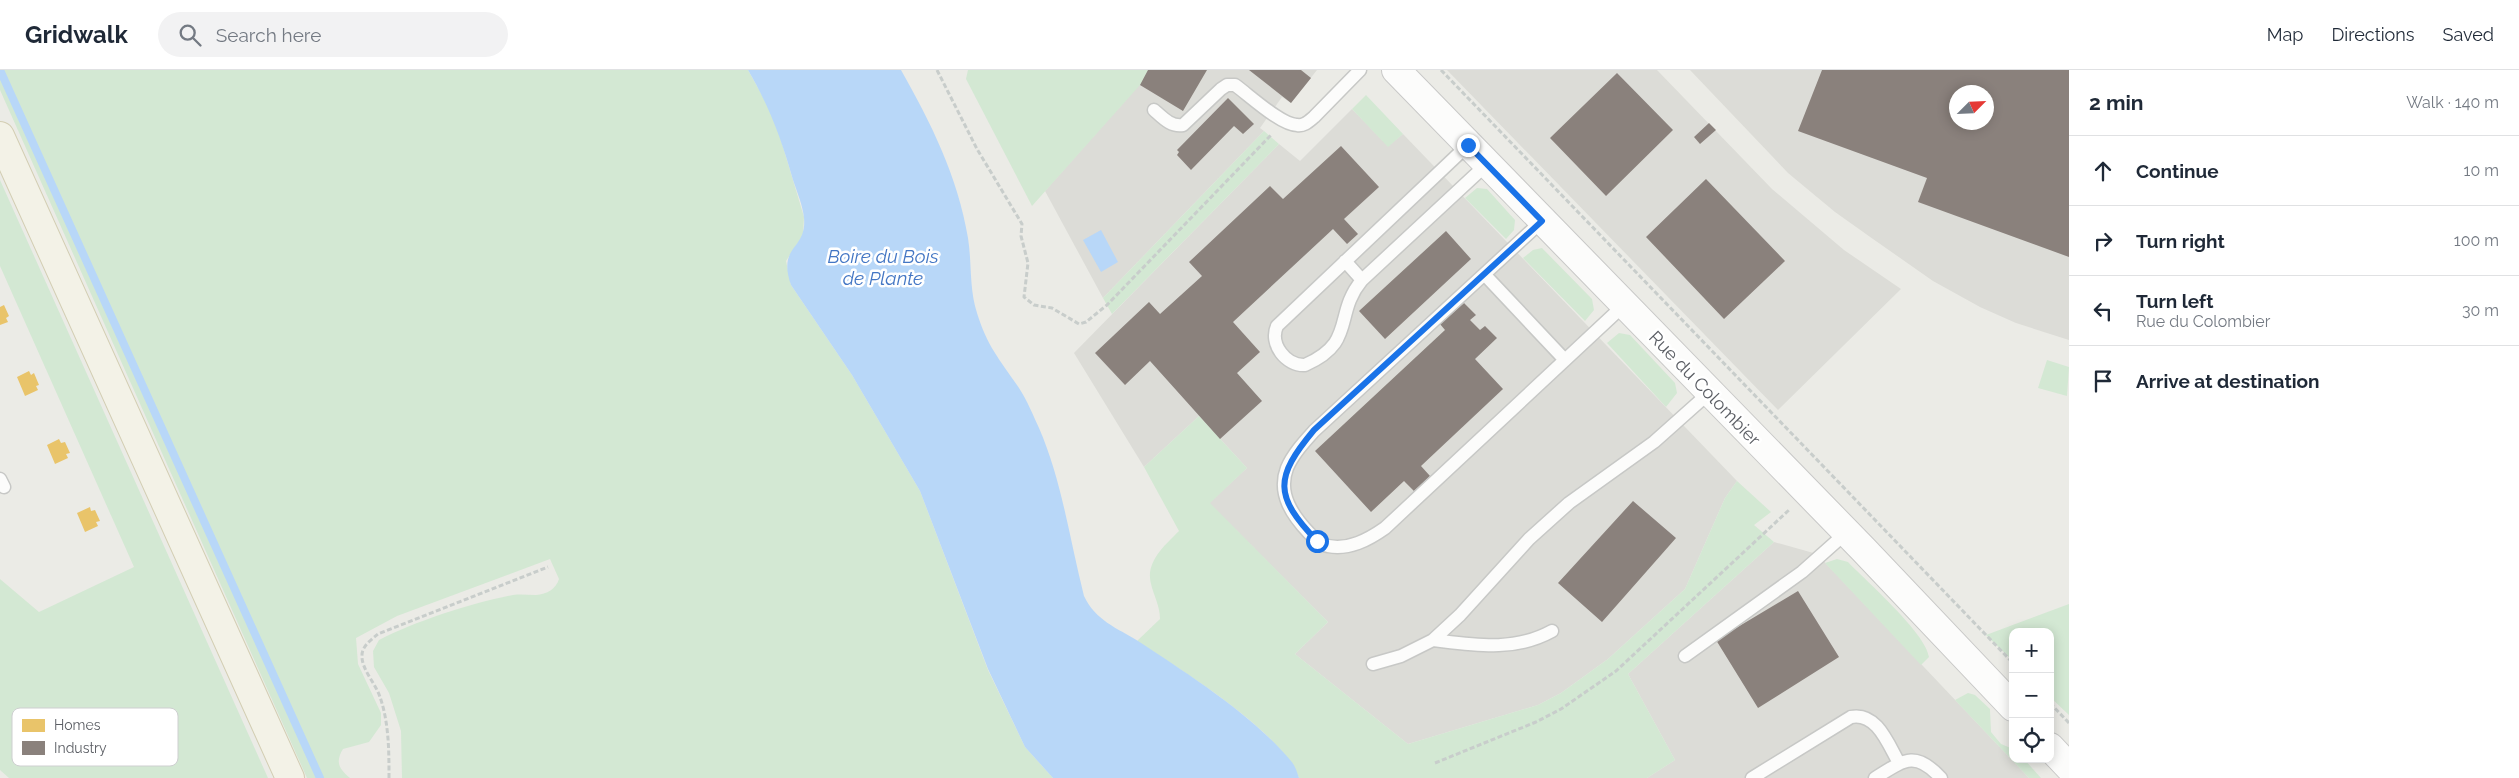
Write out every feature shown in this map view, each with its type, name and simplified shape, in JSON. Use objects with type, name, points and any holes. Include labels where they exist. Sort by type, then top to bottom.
[{"type":"main road","name":"Rue du Colombier","points":[[1396,70],[1709,393],[1847,532],[2009,703]]},
{"type":"main road","points":[[0,136],[290,778]]},
{"type":"main road","points":[[2054,751],[2069,767]]},
{"type":"lane","points":[[1154,110],[1169,123],[1177,126],[1184,125],[1221,89],[1227,85],[1235,85],[1284,121],[1299,126],[1307,124],[1360,70]]},
{"type":"lane","points":[[1468,145],[1277,326],[1274,340],[1277,348],[1291,363],[1298,366],[1310,363],[1337,343],[1342,331],[1350,297],[1362,280],[1487,164]]},
{"type":"lane","points":[[1542,221],[1314,430],[1296,452],[1287,469],[1284,484],[1289,508],[1296,519],[1317,541],[1326,546],[1354,545],[1370,538],[1385,528],[1624,305]]},
{"type":"lane","points":[[1345,262],[1362,280]]},
{"type":"lane","points":[[1485,274],[1565,360]]},
{"type":"lane","points":[[1373,664],[1401,656],[1433,640],[1460,615],[1528,539],[1569,503],[1654,442],[1709,393]]},
{"type":"lane","points":[[1685,656],[1795,577],[1847,532]]},
{"type":"lane","points":[[1433,640],[1510,646],[1538,639],[1552,631]]},
{"type":"lane","points":[[1752,778],[1851,717],[1859,716],[1868,718],[1876,724],[1899,763]]},
{"type":"lane","points":[[1876,778],[1899,763],[1911,759],[1928,764],[1941,778]]},
{"type":"path","points":[[937,70],[977,149],[1022,224],[1021,236],[1028,263],[1024,297],[1034,305],[1052,308],[1074,322],[1086,322],[1107,305],[1284,121]]},
{"type":"path","points":[[1441,70],[2009,659]]},
{"type":"path","points":[[1435,763],[1536,722],[1561,709],[1616,671],[1808,492]]},
{"type":"path","points":[[389,778],[390,746],[386,718],[380,696],[365,668],[362,654],[367,643],[378,634],[548,567]]},
{"type":"path","points":[[2054,707],[2069,722]]},
{"type":"shaded area","points":[[1148,70],[1317,70],[1291,103],[1282,97],[1260,128],[1264,131],[1103,298],[1045,191],[1139,85]]},
{"type":"shaded area","points":[[1447,70],[1657,70],[1772,189],[1844,250],[1901,289],[1778,410]]},
{"type":"shaded area","points":[[1690,70],[2069,70],[2069,340],[2016,323],[1980,307],[1933,281],[1835,212],[1788,173]]},
{"type":"shaded area","points":[[1352,109],[1388,146],[1403,134],[1737,481],[1725,498],[1685,589],[1608,659],[1561,693],[1538,705],[1408,744],[1295,654],[1328,622],[1209,503],[1247,468],[1199,416],[1144,467],[1074,353],[1279,144],[1300,161]]},
{"type":"shaded area","points":[[1774,542],[1817,554],[2009,757],[2009,763],[2015,763],[2029,778],[1647,778],[1675,760],[1628,674]]},
{"type":"green space","points":[[0,70],[748,70],[767,104],[778,130],[804,217],[803,235],[786,261],[791,285],[852,375],[920,491],[988,670],[1025,747],[1053,778],[402,778],[401,731],[389,693],[374,667],[373,651],[379,640],[410,626],[497,598],[513,595],[536,595],[547,592],[556,586],[559,579],[550,559],[397,616],[356,638],[358,664],[381,713],[381,725],[369,742],[343,749],[339,758],[339,765],[350,778],[307,778],[0,90]]},
{"type":"green space","points":[[968,70],[1148,70],[1140,85],[1032,206],[966,79]]},
{"type":"green space","points":[[1366,95],[1403,134],[1388,147],[1352,109]]},
{"type":"green space","points":[[1264,131],[1279,144],[1112,314],[1103,298]]},
{"type":"green space","points":[[0,180],[268,778],[9,778],[0,770],[0,579],[39,612],[134,567],[0,266]]},
{"type":"green space","points":[[1477,188],[1487,189],[1515,220],[1514,230],[1506,239],[1465,198]]},
{"type":"green space","points":[[1542,248],[1592,299],[1594,310],[1585,321],[1523,258],[1533,250]]},
{"type":"green space","points":[[1619,333],[1630,335],[1675,383],[1677,393],[1666,407],[1607,343]]},
{"type":"green space","points":[[2047,360],[2069,367],[2067,396],[2038,388]]},
{"type":"green space","points":[[1199,416],[1247,468],[1210,503],[1328,622],[1295,654],[1408,744],[1538,705],[1561,693],[1608,659],[1685,589],[1725,498],[1737,481],[1771,512],[1754,525],[1774,542],[1628,674],[1675,760],[1647,778],[1299,778],[1288,759],[1272,740],[1251,721],[1203,685],[1137,641],[1160,619],[1158,605],[1151,584],[1151,568],[1158,554],[1179,531],[1144,467]]},
{"type":"green space","points":[[1837,559],[1848,562],[1907,621],[1918,635],[1929,657],[1921,665],[1825,563]]},
{"type":"green space","points":[[2069,604],[2069,715],[2054,701],[2054,628],[2009,628],[2009,657],[1986,635]]},
{"type":"green space","points":[[1968,693],[1975,695],[1990,709],[1991,732],[2001,744],[2009,747],[2009,757],[1955,700]]},
{"type":"green space","points":[[2015,763],[2028,763],[2041,778],[2029,778]]},
{"type":"water","name":"Boire du Bois de Plante","points":[[748,70],[901,70],[933,130],[958,193],[968,238],[974,304],[981,325],[1000,361],[1019,388],[1047,448],[1060,490],[1084,596],[1094,611],[1107,623],[1178,667],[1258,727],[1291,761],[1299,778],[1053,778],[1025,747],[988,669],[920,491],[852,375],[791,285],[788,262],[804,228],[803,213],[774,124],[763,97]]},
{"type":"water","points":[[1101,230],[1118,262],[1101,272],[1083,240]]},
{"type":"building: Homes","points":[[4,305],[9,316],[6,318],[8,322],[0,325],[0,307]]},
{"type":"building: Homes","points":[[29,371],[31,375],[34,373],[39,385],[36,386],[38,390],[25,396],[17,377]]},
{"type":"building: Homes","points":[[59,439],[61,443],[65,442],[70,453],[66,454],[68,458],[55,464],[47,445]]},
{"type":"building: Homes","points":[[90,507],[91,511],[95,510],[100,521],[96,522],[98,526],[85,532],[77,513]]},
{"type":"building: Industry","points":[[1148,70],[1207,70],[1183,111],[1140,85]]},
{"type":"building: Industry","points":[[1249,70],[1301,70],[1311,78],[1291,103]]},
{"type":"building: Industry","points":[[1822,70],[2069,70],[2069,257],[1918,202],[1927,178],[1798,131]]},
{"type":"building: Industry","points":[[1617,73],[1673,130],[1606,196],[1550,138]]},
{"type":"building: Industry","points":[[1228,98],[1254,124],[1243,134],[1234,126],[1191,170],[1177,155],[1179,152],[1177,150]]},
{"type":"building: Industry","points":[[1709,123],[1716,130],[1700,144],[1694,137]]},
{"type":"building: Industry","points":[[1341,146],[1379,187],[1344,219],[1358,234],[1347,244],[1333,229],[1233,322],[1260,352],[1237,373],[1262,401],[1220,439],[1150,361],[1125,385],[1095,353],[1149,302],[1160,314],[1202,276],[1189,262],[1270,186],[1283,199]]},
{"type":"building: Industry","points":[[1706,179],[1785,261],[1724,319],[1646,237]]},
{"type":"building: Industry","points":[[1446,231],[1471,259],[1385,339],[1359,311]]},
{"type":"building: Industry","points":[[1464,303],[1476,315],[1470,320],[1480,330],[1485,326],[1497,338],[1475,359],[1503,389],[1421,466],[1430,476],[1414,491],[1404,481],[1371,512],[1315,451],[1445,330],[1440,324]]},
{"type":"building: Industry","points":[[1633,501],[1676,538],[1602,622],[1558,583]]},
{"type":"building: Industry","points":[[1798,591],[1839,657],[1758,708],[1716,640]]},
{"type":"waterway","points":[[0,70],[320,778]]},
{"type":"route","points":[[1317,541],[1296,519],[1289,508],[1286,496],[1284,484],[1287,469],[1296,452],[1314,430],[1542,221],[1468,145]]}]
